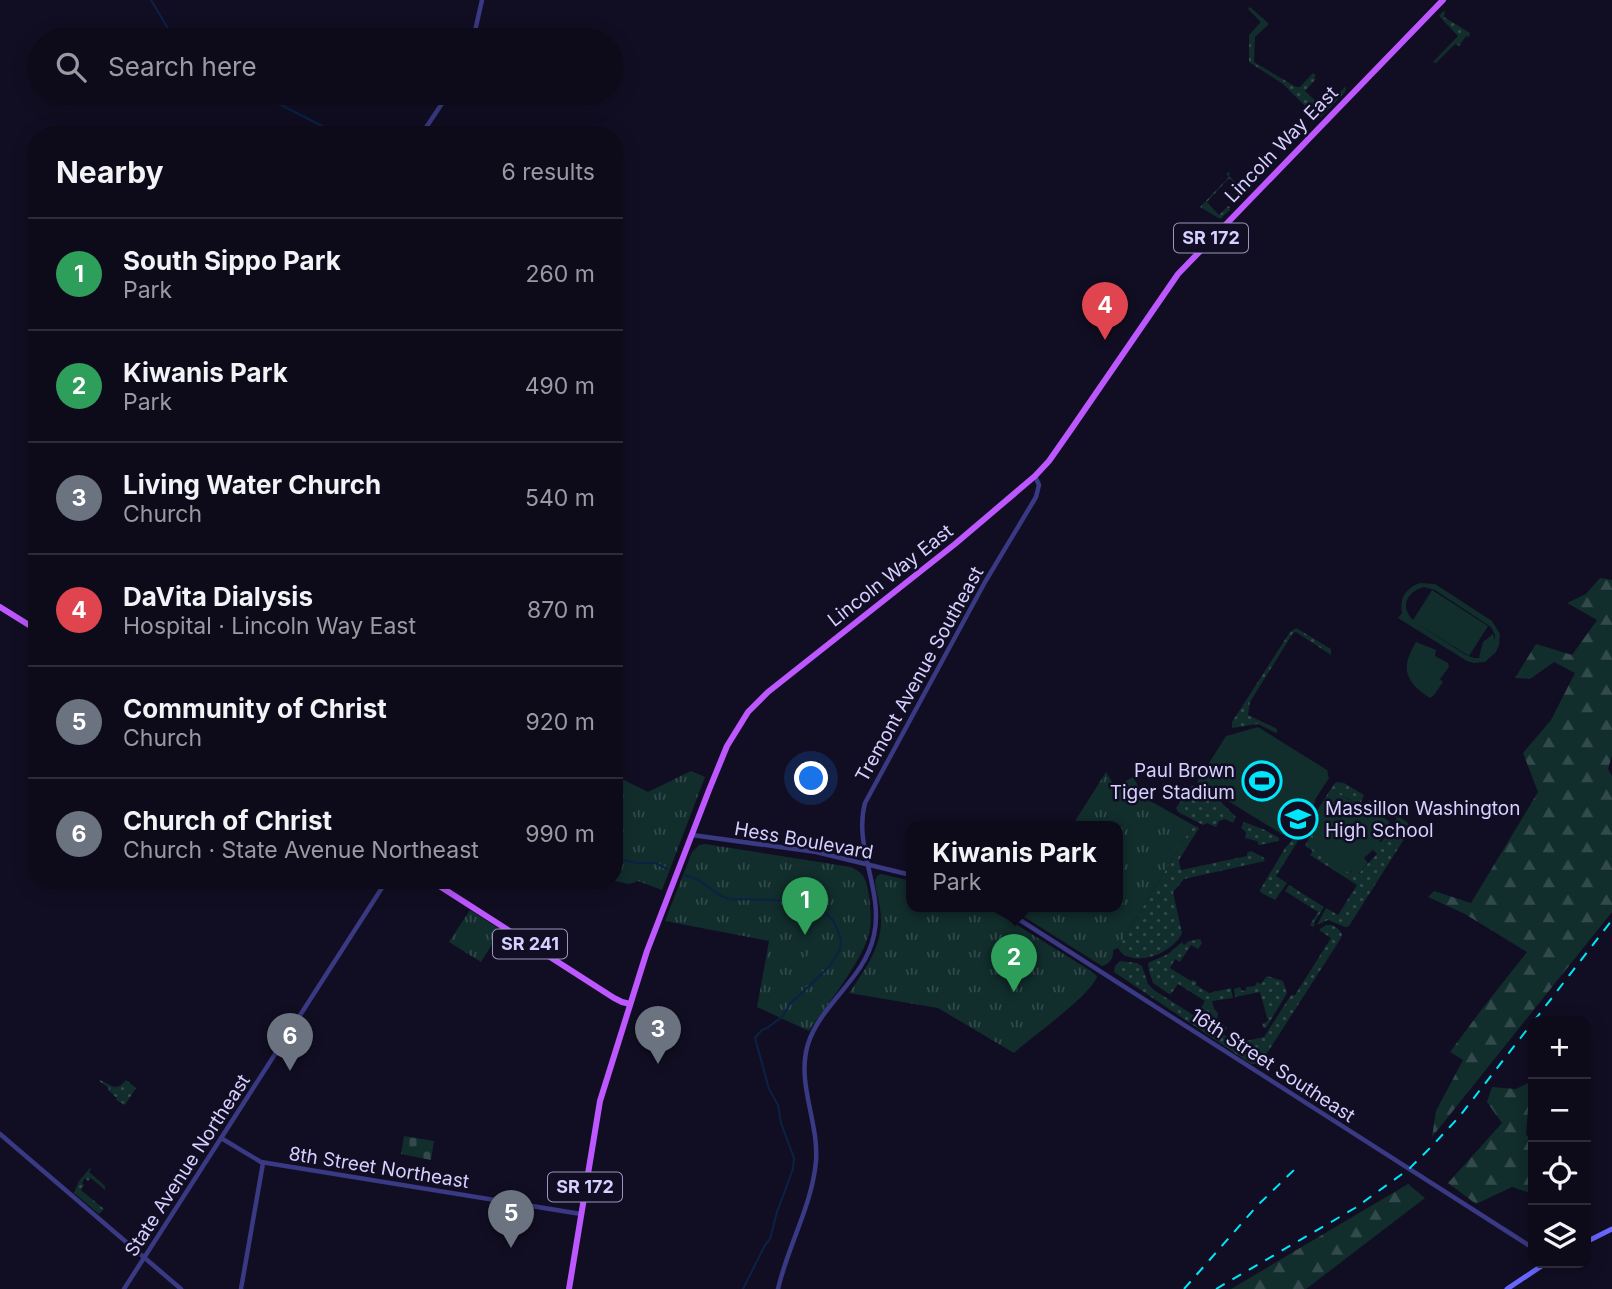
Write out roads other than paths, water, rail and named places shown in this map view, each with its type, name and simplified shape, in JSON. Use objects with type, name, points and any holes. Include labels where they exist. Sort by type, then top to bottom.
[{"type":"main road","name":"Lincoln Way East","points":[[569,1289],[602,1091],[647,951],[691,835],[727,747],[738,727],[768,692],[962,538],[1035,476],[1049,461],[1178,274],[1443,0]]},
{"type":"main road","points":[[0,607],[28,624]]},
{"type":"main road","name":"SR 241","points":[[444,889],[611,996],[631,1004]]},
{"type":"main road","points":[[1591,1240],[1612,1229]]},
{"type":"main road","points":[[1507,1289],[1538,1268]]},
{"type":"street","points":[[476,28],[482,0]]},
{"type":"street","points":[[427,126],[441,105]]},
{"type":"street","name":"Tremont Avenue Southeast","points":[[778,1289],[810,1192],[816,1165],[817,1139],[806,1087],[806,1053],[818,1021],[855,975],[872,942],[876,925],[862,824],[863,809],[867,797],[979,592],[1036,497],[1039,485],[1035,476]]},
{"type":"street","name":"Hess Boulevard","points":[[691,835],[816,852],[906,874]]},
{"type":"street","name":"State Avenue Northeast","points":[[124,1289],[381,889]]},
{"type":"street","name":"16th Street Southeast","points":[[1007,912],[1528,1245]]},
{"type":"street","points":[[0,1133],[181,1289]]},
{"type":"street","name":"8th Street Northeast","points":[[221,1138],[263,1163],[581,1214]]},
{"type":"street","points":[[241,1289],[263,1163]]},
{"type":"waterway","points":[[151,0],[168,28]]},
{"type":"waterway","points":[[281,105],[322,126]]},
{"type":"waterway","points":[[623,859],[636,863],[656,863],[667,869]]},
{"type":"waterway","points":[[685,875],[730,899],[794,901],[815,906],[833,920],[841,942],[840,950],[829,967],[790,1004],[782,1017],[755,1038],[769,1089],[778,1105],[781,1123],[794,1158],[793,1169],[770,1239],[743,1289]]},
{"type":"railway","points":[[1538,1016],[1612,920]]},
{"type":"railway","points":[[1216,1289],[1355,1208],[1409,1169],[1459,1117],[1528,1028]]},
{"type":"railway","points":[[1184,1289],[1257,1206],[1294,1170]]},
{"type":"place","name":"DaVita Dialysis","points":[[1105,340]]},
{"type":"place","name":"Paul Brown Tiger Stadium","points":[[1262,781]]},
{"type":"place","name":"Massillon Washington High School","points":[[1298,819]]},
{"type":"place","name":"South Sippo Park","points":[[805,935]]},
{"type":"place","name":"Kiwanis Park","points":[[1014,992]]},
{"type":"place","name":"Living Water Church","points":[[658,1064]]},
{"type":"place","name":"Church of Christ","points":[[290,1071]]},
{"type":"place","name":"Community of Christ","points":[[511,1248]]}]
